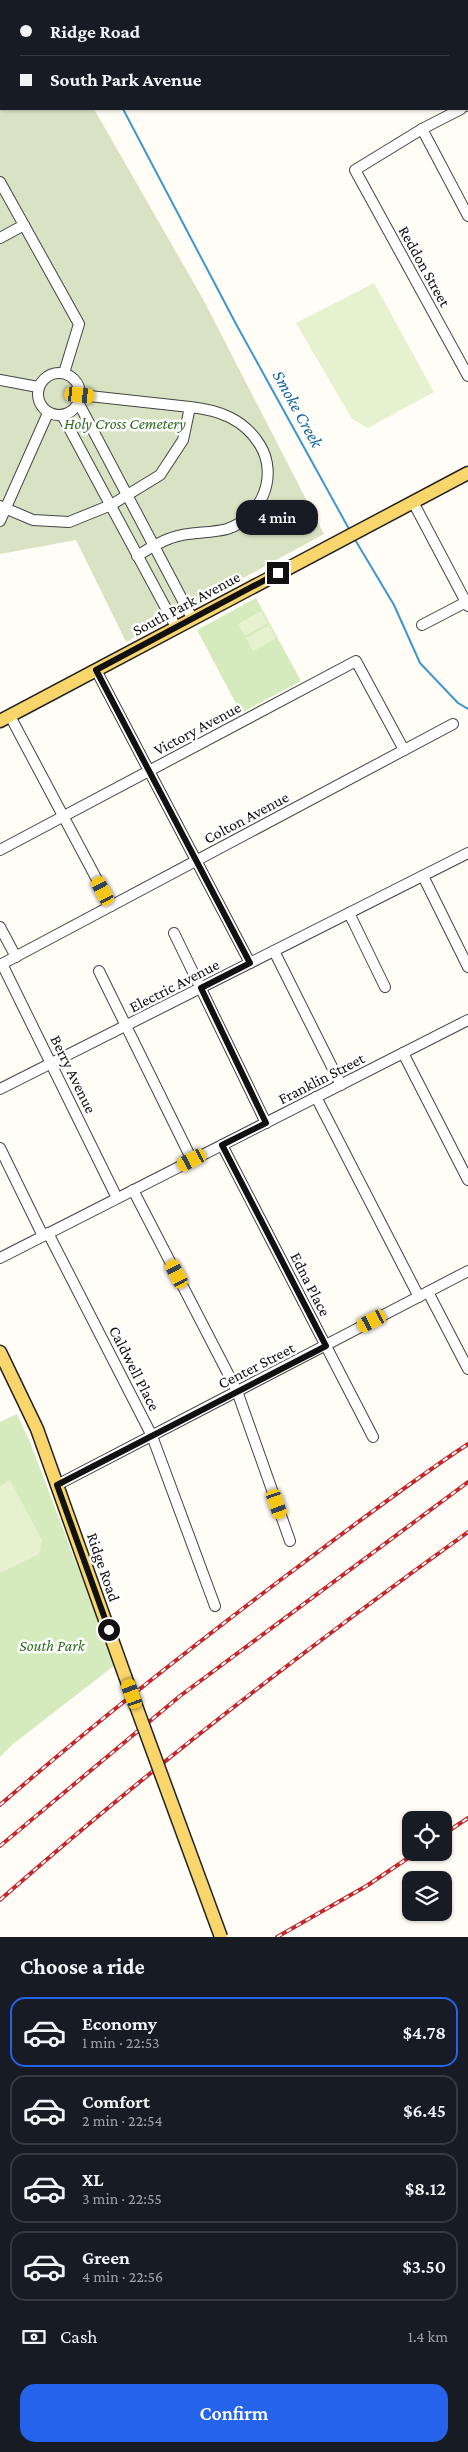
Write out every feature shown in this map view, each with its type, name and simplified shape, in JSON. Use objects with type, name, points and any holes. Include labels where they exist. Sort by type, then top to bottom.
[{"type":"main road","name":"South Park Avenue","points":[[5,718],[468,473]]},
{"type":"main road","name":"Ridge Road","points":[[0,1352],[37,1429],[221,1937]]},
{"type":"street","points":[[459,110],[422,129],[468,216]]},
{"type":"street","name":"Reddon Street","points":[[422,129],[355,170],[468,376]]},
{"type":"street","points":[[0,182],[79,324],[64,373]]},
{"type":"street","points":[[0,238],[24,225]]},
{"type":"street","points":[[79,399],[74,409],[62,415],[48,413],[38,401],[38,387],[48,375],[64,373],[77,383],[79,399],[127,496],[192,618]]},
{"type":"street","points":[[1,378],[38,387]]},
{"type":"street","points":[[79,399],[190,406],[214,410],[245,426],[262,448],[267,472],[267,488],[260,503],[245,519],[228,528],[184,534],[154,546],[137,556]]},
{"type":"street","points":[[2,508],[33,520],[69,522],[111,505],[160,475],[183,440],[190,406]]},
{"type":"street","points":[[0,521],[2,508],[48,413]]},
{"type":"street","points":[[62,415],[176,627]]},
{"type":"street","points":[[413,502],[467,603],[422,625]]},
{"type":"street","name":"Victory Avenue","points":[[0,850],[356,661],[404,750]]},
{"type":"street","points":[[96,670],[250,963]]},
{"type":"street","points":[[5,718],[63,816],[111,906]]},
{"type":"street","name":"Colton Avenue","points":[[1,965],[453,724]]},
{"type":"street","name":"Electric Avenue","points":[[0,1089],[468,853]]},
{"type":"street","points":[[423,876],[468,967]]},
{"type":"street","points":[[349,913],[385,987]]},
{"type":"street","points":[[0,927],[16,957]]},
{"type":"street","points":[[174,933],[266,1123]]},
{"type":"street","points":[[274,951],[341,1084]]},
{"type":"street","name":"Berry Avenue","points":[[1,965],[52,1063],[117,1198]]},
{"type":"street","points":[[99,971],[192,1160]]},
{"type":"street","name":"Franklin Street","points":[[0,1258],[468,1020]]},
{"type":"street","points":[[403,1053],[468,1180]]},
{"type":"street","points":[[316,1097],[424,1295],[468,1368]]},
{"type":"street","name":"Edna Place","points":[[222,1145],[373,1437]]},
{"type":"street","name":"Caldwell Place","points":[[0,1148],[152,1436],[215,1606]]},
{"type":"street","points":[[133,1190],[237,1391],[290,1542]]},
{"type":"street","name":"Center Street","points":[[57,1485],[468,1272]]},
{"type":"green space","name":"Holy Cross Cemetery","points":[[0,110],[95,110],[203,299],[324,534],[126,642],[76,540],[0,554]]},
{"type":"green space","points":[[374,283],[434,392],[368,428],[352,419],[296,323]]},
{"type":"green space","points":[[256,598],[301,681],[241,713],[197,630]]},
{"type":"green space","points":[[261,611],[268,623],[245,636],[238,624]]},
{"type":"green space","points":[[269,625],[276,638],[253,651],[246,638]]},
{"type":"green space","name":"South Park","points":[[17,1414],[30,1442],[115,1665],[13,1744],[0,1757],[0,1422]]},
{"type":"green space","points":[[10,1480],[42,1540],[39,1554],[0,1573],[0,1486]]},
{"type":"waterway","name":"Smoke Creek","points":[[124,110],[236,324],[349,529]]},
{"type":"waterway","name":"Smoke Creek","points":[[354,538],[394,605],[420,663],[458,703],[468,709]]},
{"type":"railway","points":[[0,1805],[105,1717],[214,1631],[376,1508],[468,1444]]},
{"type":"railway","points":[[0,1846],[180,1696],[468,1482]]},
{"type":"railway","points":[[0,1900],[113,1803],[229,1710],[347,1620],[468,1532]]},
{"type":"railway","points":[[452,1829],[468,1818]]},
{"type":"railway","points":[[277,1937],[368,1885],[404,1861]]},
{"type":"route","points":[[109,1630],[57,1485],[326,1346],[222,1145],[266,1123],[201,988],[250,963],[96,670],[278,573]]}]
